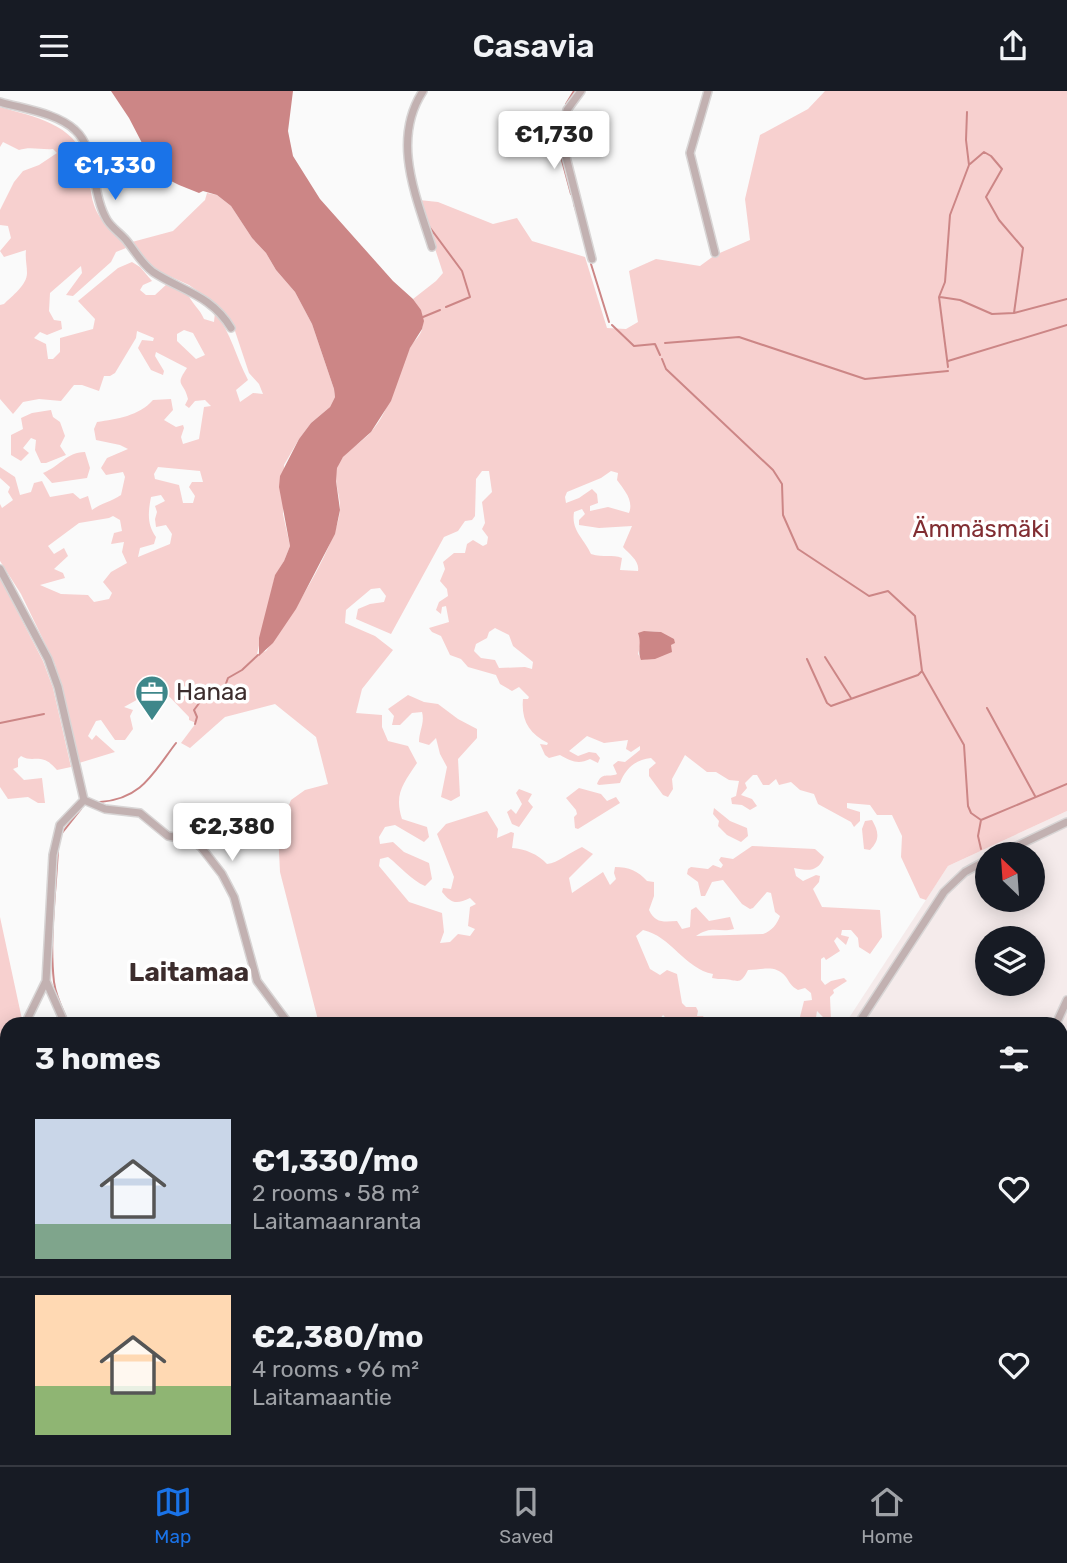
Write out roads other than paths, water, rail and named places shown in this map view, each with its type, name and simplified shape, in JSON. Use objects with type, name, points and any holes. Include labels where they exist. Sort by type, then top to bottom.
[{"type":"street","points":[[423,91],[412,114],[407,156],[410,176],[432,247]]},
{"type":"street","points":[[581,91],[568,110],[561,137],[592,259]]},
{"type":"street","points":[[708,91],[690,153],[715,253]]},
{"type":"street","points":[[0,102],[65,121],[78,131],[86,146],[106,219],[143,264],[201,297],[231,328]]},
{"type":"street","points":[[0,569],[48,659],[58,687],[84,800]]},
{"type":"street","points":[[28,1017],[46,981],[55,842],[60,825],[84,800]]},
{"type":"street","points":[[84,800],[105,809],[140,813],[168,836],[191,840],[201,846],[222,874],[234,897],[257,981],[284,1017]]},
{"type":"street","points":[[1025,842],[1067,822]]},
{"type":"street","points":[[863,1017],[944,892],[965,872],[975,867]]},
{"type":"street","points":[[46,981],[62,1017]]},
{"type":"street","points":[[1059,1017],[1067,1000]]},
{"type":"waterway","points":[[566,104],[574,91]]},
{"type":"waterway","points":[[948,367],[939,297],[945,282],[950,215],[969,165],[967,112]]},
{"type":"waterway","points":[[561,113],[553,127],[571,194]]},
{"type":"waterway","points":[[970,164],[984,152],[1002,169],[986,197],[999,220],[1023,248],[1014,313]]},
{"type":"waterway","points":[[574,204],[578,217]]},
{"type":"waterway","points":[[428,225],[462,271],[470,297],[446,307]]},
{"type":"waterway","points":[[591,264],[609,322]]},
{"type":"waterway","points":[[940,297],[960,300],[992,314],[1014,313],[1067,299]]},
{"type":"waterway","points":[[423,317],[440,310]]},
{"type":"waterway","points":[[612,325],[634,346],[655,344],[660,355]]},
{"type":"waterway","points":[[948,361],[1067,325]]},
{"type":"waterway","points":[[665,343],[739,337],[865,379],[948,371]]},
{"type":"waterway","points":[[662,359],[666,369],[773,470],[782,484],[783,515],[798,549],[869,596],[888,591],[915,616],[922,671],[964,745],[968,806],[971,813],[981,820]]},
{"type":"waterway","points":[[195,724],[197,717],[194,710],[206,694],[218,693],[224,689],[228,678],[242,670],[258,655]]},
{"type":"waterway","points":[[825,657],[851,698]]},
{"type":"waterway","points":[[807,659],[827,703],[831,706],[918,675],[922,671]]},
{"type":"waterway","points":[[987,708],[1035,796]]},
{"type":"waterway","points":[[0,723],[44,714]]},
{"type":"waterway","points":[[100,802],[114,800],[136,790],[153,774],[176,743]]},
{"type":"waterway","points":[[979,842],[981,820],[1067,784]]},
{"type":"waterway","points":[[62,833],[81,809]]},
{"type":"waterway","points":[[58,849],[53,966],[56,993],[66,1017]]},
{"type":"place","name":"Hanaa","points":[[152,722]]},
{"type":"district","name":"Laitamaa","points":[[189,972]]},
{"type":"park label","name":"Ämmäsmäki","points":[[981,529]]}]
